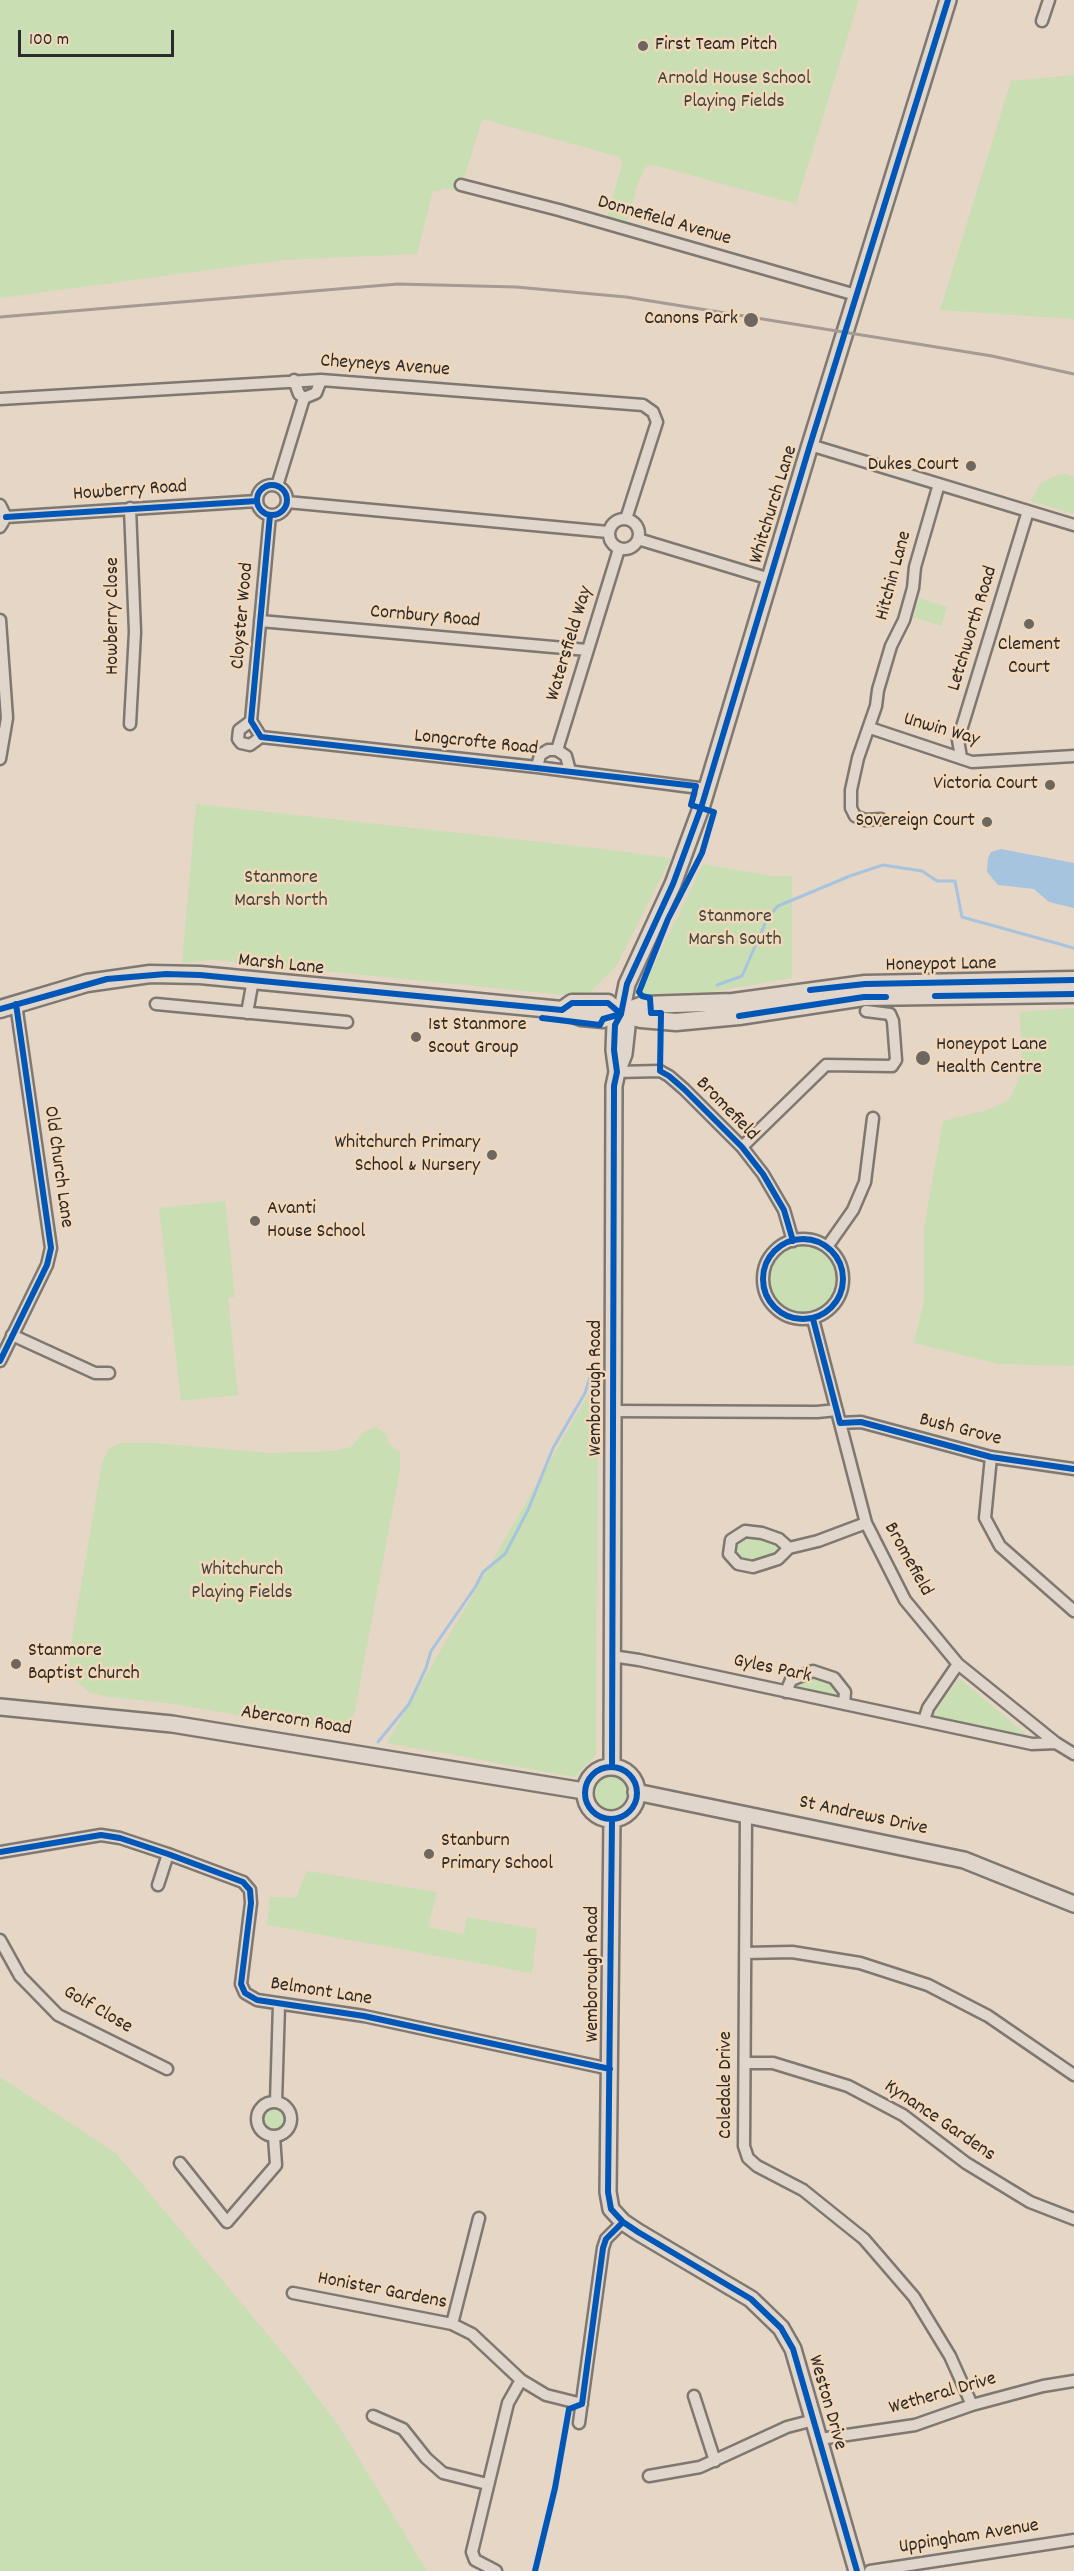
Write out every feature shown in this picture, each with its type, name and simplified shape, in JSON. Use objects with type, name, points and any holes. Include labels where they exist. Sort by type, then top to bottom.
[{"type":"main road","name":"Marsh Lane","points":[[0,1009],[87,983],[125,976],[189,975],[562,1010],[581,1017],[603,1019],[621,1014]]},
{"type":"main road","name":"Honeypot Lane","points":[[621,1014],[643,1005],[733,1002],[865,984],[1074,980]]},
{"type":"main road","name":"Honeypot Lane","points":[[621,1014],[640,1019],[676,1022],[739,1016],[864,997],[1074,994]]},
{"type":"street","name":"Whitchurch Lane","points":[[621,1014],[627,984],[691,840],[948,0]]},
{"type":"street","points":[[1042,21],[1049,0]]},
{"type":"street","name":"Donnefield Avenue","points":[[462,185],[559,210],[856,295]]},
{"type":"street","points":[[294,380],[299,394],[304,398]]},
{"type":"street","points":[[304,398],[316,393],[321,380]]},
{"type":"street","name":"Cheyneys Avenue","points":[[0,399],[321,380],[643,405],[653,412],[657,422],[626,519]]},
{"type":"street","points":[[277,486],[304,398]]},
{"type":"street","points":[[810,445],[1074,525]]},
{"type":"street","name":"Hitchin Lane","points":[[881,819],[865,820],[855,816],[850,808],[851,789],[870,728],[891,645],[903,624],[913,588],[915,567],[939,484]]},
{"type":"street","points":[[277,486],[286,494],[287,502],[280,513],[270,515],[260,509],[257,501],[263,488],[277,486]]},
{"type":"street","name":"Howberry Road","points":[[3,522],[130,508],[257,501]]},
{"type":"street","points":[[287,502],[608,532]]},
{"type":"street","points":[[0,505],[3,522]]},
{"type":"street","name":"Howberry Close","points":[[130,508],[135,632],[130,724]]},
{"type":"street","name":"Letchworth Road","points":[[961,757],[958,740],[1028,511]]},
{"type":"street","name":"Cloyster Wood","points":[[251,721],[270,515]]},
{"type":"street","points":[[626,519],[635,524],[638,539],[629,548],[619,549],[610,541],[608,532],[616,520],[626,519]]},
{"type":"street","points":[[638,539],[770,579]]},
{"type":"street","name":"Watersfield Way","points":[[557,750],[619,549]]},
{"type":"street","points":[[0,620],[7,718],[0,759]]},
{"type":"street","name":"Cornbury Road","points":[[260,621],[587,650]]},
{"type":"street","points":[[251,721],[261,737]]},
{"type":"street","name":"Longcrofte Road","points":[[251,721],[238,730],[238,739],[245,745],[250,745],[261,737],[537,767],[707,789]]},
{"type":"street","name":"Unwin Way","points":[[870,728],[972,762],[1074,756]]},
{"type":"street","points":[[537,767],[540,755],[548,750],[557,750],[566,756],[570,771]]},
{"type":"street","points":[[247,1013],[253,980]]},
{"type":"street","name":"Old Church Lane","points":[[0,1361],[47,1265],[51,1248],[16,1004]]},
{"type":"street","points":[[156,1004],[347,1022]]},
{"type":"street","points":[[742,1147],[826,1065],[892,1065],[896,1060],[893,1021],[890,1014],[866,1011]]},
{"type":"street","name":"Wemborough Road","points":[[612,1766],[614,1086],[617,1072],[614,1036],[615,1024],[621,1014]]},
{"type":"street","name":"Bromefield","points":[[617,1072],[654,1070],[669,1076],[742,1147],[764,1174],[784,1210],[794,1241]]},
{"type":"street","points":[[827,1247],[853,1210],[865,1182],[873,1118]]},
{"type":"street","points":[[807,1239],[818,1241],[837,1258],[842,1271],[843,1283],[837,1301],[825,1314],[813,1319],[802,1319],[784,1314],[770,1302],[764,1285],[766,1268],[773,1253],[785,1244],[794,1241],[807,1239]]},
{"type":"street","name":"Bromefield","points":[[813,1319],[866,1523],[905,1600],[958,1664],[1056,1743],[1074,1754]]},
{"type":"street","points":[[12,1335],[95,1373],[109,1373]]},
{"type":"street","points":[[613,1411],[817,1412],[837,1410]]},
{"type":"street","name":"Bush Grove","points":[[840,1424],[861,1422],[992,1457],[1074,1469]]},
{"type":"street","points":[[992,1457],[985,1518],[1000,1546],[1074,1611]]},
{"type":"street","points":[[789,1548],[779,1539],[762,1533],[745,1532],[731,1540],[729,1554],[738,1564],[753,1567],[778,1559],[789,1548],[818,1541],[866,1523]]},
{"type":"street","name":"Gyles Park","points":[[612,1656],[1032,1744],[1056,1743]]},
{"type":"street","points":[[924,1720],[928,1708],[958,1664]]},
{"type":"street","points":[[786,1692],[791,1680],[813,1671],[834,1678],[845,1692],[844,1704]]},
{"type":"street","name":"Abercorn Road","points":[[0,1707],[172,1724],[584,1791]]},
{"type":"street","points":[[612,1766],[628,1773],[634,1779],[635,1804],[630,1811],[612,1819],[601,1818],[588,1807],[584,1791],[590,1776],[596,1770],[612,1766]]},
{"type":"street","name":"St Andrews Drive","points":[[636,1792],[964,1860],[1074,1904]]},
{"type":"street","name":"Coledale Drive","points":[[746,1814],[744,2146],[748,2158],[757,2166],[803,2190],[864,2239],[914,2297],[950,2356],[972,2405]]},
{"type":"street","name":"Wemborough Road","points":[[612,1819],[608,2192],[611,2209],[623,2222]]},
{"type":"street","name":"Belmont Lane","points":[[0,1852],[101,1835],[120,1838],[168,1854],[243,1882],[250,1890],[251,1903],[241,1984],[245,1993],[257,2000],[364,2016],[610,2069]]},
{"type":"street","points":[[158,1885],[168,1854]]},
{"type":"street","name":"Golf Close","points":[[0,1940],[20,1976],[58,2014],[167,2069]]},
{"type":"street","points":[[746,1953],[792,1952],[860,1963],[928,1985],[988,2016],[1074,2075]]},
{"type":"street","points":[[276,2102],[279,2004]]},
{"type":"street","name":"Kynance Gardens","points":[[745,2063],[773,2063],[848,2086],[903,2115],[966,2163],[1030,2202],[1074,2219]]},
{"type":"street","points":[[276,2102],[286,2107],[291,2117],[289,2128],[274,2136],[269,2136],[259,2129],[256,2118],[257,2112],[265,2104],[276,2102]]},
{"type":"street","points":[[180,2163],[227,2222],[276,2165],[274,2136]]},
{"type":"street","points":[[452,2324],[479,2218]]},
{"type":"street","points":[[579,2423],[603,2248],[606,2239],[623,2222]]},
{"type":"street","name":"Weston Drive","points":[[623,2222],[751,2299],[781,2328],[793,2349],[857,2571]]},
{"type":"street","name":"Honister Gardens","points":[[293,2293],[452,2324],[472,2334],[521,2380],[546,2395],[582,2404]]},
{"type":"street","points":[[496,2571],[475,2560],[472,2552],[508,2403],[521,2380]]},
{"type":"street","name":"Wetheral Drive","points":[[820,2439],[915,2425],[972,2405],[1043,2386],[1074,2381]]},
{"type":"street","points":[[694,2396],[715,2461]]},
{"type":"street","points":[[373,2416],[403,2429],[426,2458],[443,2473],[487,2484]]},
{"type":"street","points":[[649,2476],[700,2467],[779,2431],[814,2420]]},
{"type":"street","name":"Uppingham Avenue","points":[[870,2571],[1074,2540]]},
{"type":"green space","name":"Arnold House School Playing Fields","points":[[0,0],[859,0],[796,204],[650,164],[645,168],[637,186],[627,222],[607,217],[622,164],[620,157],[482,119],[460,192],[444,188],[437,192],[433,191],[417,254],[283,260],[0,298]]},
{"type":"green space","points":[[1074,75],[1074,319],[940,310],[1011,81]]},
{"type":"green space","points":[[1066,474],[1074,477],[1074,514],[1031,501],[1040,484],[1057,475]]},
{"type":"green space","points":[[919,598],[947,607],[941,626],[913,617]]},
{"type":"green space","name":"Stanmore Marsh North","points":[[196,804],[671,858],[617,965],[585,997],[213,960],[182,963]]},
{"type":"green space","name":"Stanmore Marsh South","points":[[703,864],[773,876],[792,876],[792,978],[711,992],[645,994],[642,990]]},
{"type":"green space","points":[[1074,1008],[1074,1366],[998,1364],[914,1343],[924,1300],[924,1228],[943,1121],[988,1110],[1009,1100],[1022,1072],[1020,1012]]},
{"type":"green space","points":[[225,1201],[235,1297],[228,1298],[238,1395],[181,1401],[159,1208]]},
{"type":"green space","points":[[803,1244],[816,1247],[828,1254],[835,1266],[838,1279],[835,1292],[828,1304],[816,1311],[803,1314],[790,1311],[778,1304],[771,1292],[768,1279],[771,1266],[778,1254],[790,1247]]},
{"type":"green space","points":[[598,1378],[596,1755],[575,1777],[387,1743]]},
{"type":"green space","name":"Whitchurch Playing Fields","points":[[376,1427],[386,1434],[389,1444],[400,1452],[400,1470],[354,1715],[349,1727],[340,1733],[175,1704],[109,1697],[90,1693],[73,1678],[69,1670],[69,1657],[102,1462],[108,1450],[120,1443],[155,1443],[269,1453],[335,1451],[351,1447],[364,1432]]},
{"type":"green space","points":[[760,1533],[784,1544],[783,1552],[752,1563],[734,1551],[735,1541],[740,1536]]},
{"type":"green space","points":[[812,1675],[828,1679],[840,1691],[839,1694],[834,1696],[794,1686],[795,1681]]},
{"type":"green space","points":[[959,1678],[1027,1735],[932,1717]]},
{"type":"green space","points":[[612,1772],[625,1778],[631,1791],[625,1804],[612,1810],[599,1804],[593,1791],[599,1778]]},
{"type":"green space","points":[[307,1871],[437,1892],[428,1927],[464,1934],[467,1917],[537,1929],[532,1973],[267,1925],[270,1897],[296,1898]]},
{"type":"green space","points":[[0,2077],[117,2154],[293,2365],[339,2426],[427,2571],[0,2571]]},
{"type":"green space","points":[[273,2106],[278,2107],[284,2113],[284,2123],[278,2129],[273,2130],[268,2129],[262,2123],[261,2118],[262,2113],[268,2107]]},
{"type":"water","points":[[1001,849],[1074,863],[1074,908],[1049,902],[1034,889],[998,885],[987,872],[988,858],[991,852]]},
{"type":"waterway","points":[[717,985],[742,976],[768,917],[778,906],[883,865],[922,871],[937,881],[955,881],[962,917],[1074,948]]},
{"type":"waterway","points":[[378,1742],[409,1704],[426,1668],[431,1651],[476,1586],[483,1572],[505,1554],[528,1510],[553,1448],[585,1393],[594,1364]]},
{"type":"railway","points":[[0,317],[398,284],[516,287],[626,297],[992,356],[1074,374]]},
{"type":"cycle path","points":[[612,1766],[614,1086],[617,1072],[614,1050],[615,1025],[621,1014],[627,984],[673,884],[701,808],[810,445],[948,0]]},
{"type":"cycle path","points":[[272,485],[283,489],[287,500],[283,511],[272,515],[261,511],[257,500],[261,489],[272,485]]},
{"type":"cycle path","points":[[6,517],[257,501]]},
{"type":"cycle path","points":[[270,515],[251,721],[261,737],[696,786],[691,805],[714,812],[702,853],[668,919],[639,992],[642,996],[650,998],[651,1013],[661,1013],[660,1071],[684,1089],[742,1147],[763,1174],[784,1210],[793,1241]]},
{"type":"cycle path","points":[[0,1009],[107,979],[166,974],[200,975],[562,1010],[572,1003],[608,1003],[621,1014]]},
{"type":"cycle path","points":[[810,990],[865,984],[1074,980]]},
{"type":"cycle path","points":[[935,996],[1074,994]]},
{"type":"cycle path","points":[[739,1016],[864,997],[886,997]]},
{"type":"cycle path","points":[[0,1361],[47,1265],[51,1248],[16,1004]]},
{"type":"cycle path","points":[[542,1018],[600,1025],[603,1019],[621,1014]]},
{"type":"cycle path","points":[[803,1239],[818,1242],[831,1251],[840,1264],[843,1279],[840,1294],[831,1307],[818,1316],[803,1319],[788,1316],[775,1307],[766,1294],[763,1279],[766,1264],[775,1251],[788,1242],[803,1239]]},
{"type":"cycle path","points":[[813,1319],[840,1423],[861,1422],[991,1457],[1074,1469]]},
{"type":"cycle path","points":[[606,1767],[616,1767],[630,1774],[637,1793],[630,1812],[616,1819],[606,1819],[596,1815],[589,1808],[585,1798],[585,1788],[589,1778],[596,1771],[606,1767]]},
{"type":"cycle path","points":[[612,1819],[608,2192],[611,2209],[623,2222],[638,2232],[751,2299],[781,2328],[793,2349],[857,2571]]},
{"type":"cycle path","points":[[0,1852],[101,1835],[120,1838],[168,1854],[243,1882],[250,1890],[251,1903],[241,1984],[245,1993],[257,2000],[364,2016],[610,2069]]},
{"type":"cycle path","points":[[535,2571],[555,2488],[569,2409],[582,2404],[603,2248],[606,2239],[623,2222]]},
{"type":"place","name":"First Team Pitch","points":[[643,46]]},
{"type":"place","name":"Canons Park","points":[[751,320]]},
{"type":"place","name":"Dukes Court","points":[[971,466]]},
{"type":"place","name":"Clement Court","points":[[1029,624]]},
{"type":"place","name":"Victoria Court","points":[[1050,785]]},
{"type":"place","name":"Sovereign Court","points":[[987,822]]},
{"type":"place","name":"1st Stanmore Scout Group","points":[[416,1037]]},
{"type":"place","name":"Honeypot Lane Health Centre","points":[[923,1058]]},
{"type":"place","name":"Whitchurch Primary School & Nursery","points":[[492,1155]]},
{"type":"place","name":"Avanti House School","points":[[255,1221]]},
{"type":"place","name":"Stanmore Baptist Church","points":[[16,1664]]},
{"type":"place","name":"Stanburn Primary School","points":[[429,1854]]}]
